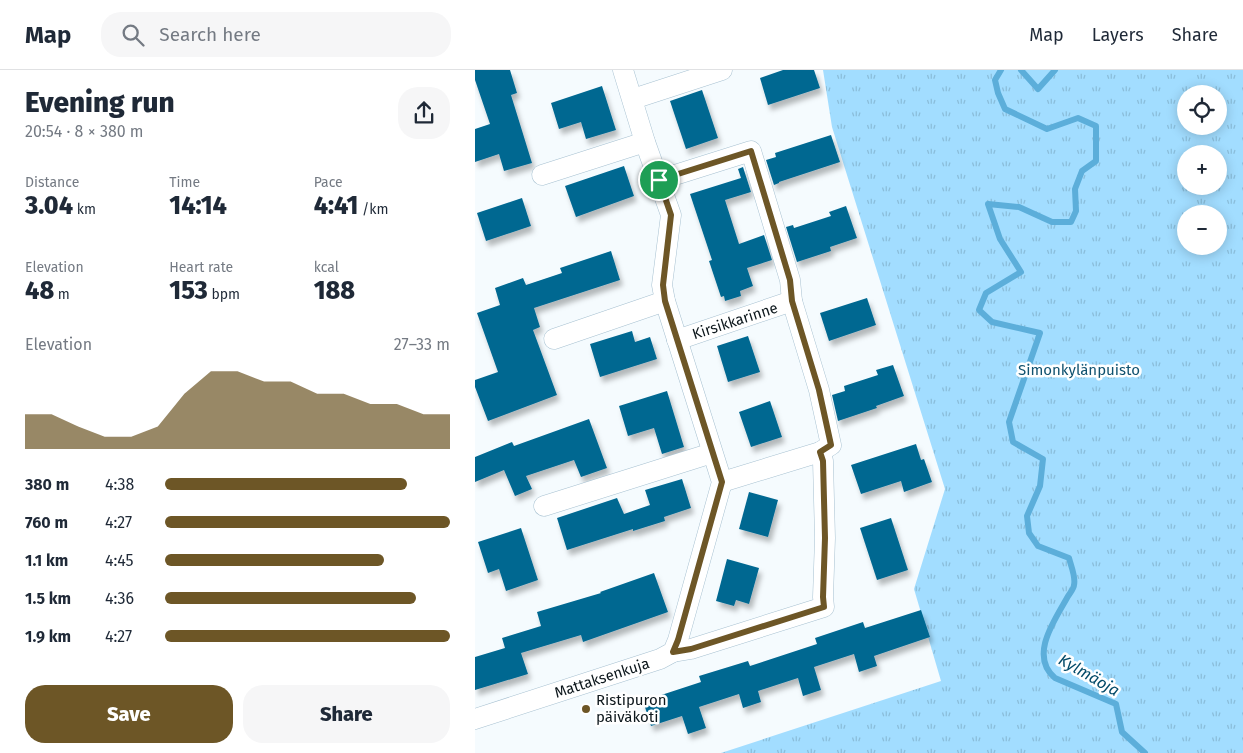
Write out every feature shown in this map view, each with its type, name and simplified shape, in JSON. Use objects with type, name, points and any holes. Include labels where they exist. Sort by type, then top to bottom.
[{"type":"street","points":[[623,70],[645,142],[671,215],[663,285],[665,301],[722,482],[673,652]]},
{"type":"street","points":[[633,99],[722,70]]},
{"type":"street","points":[[542,175],[645,142]]},
{"type":"street","points":[[659,180],[751,151],[790,280],[792,301],[819,390],[831,445],[820,452],[722,482]]},
{"type":"street","points":[[554,339],[665,301]]},
{"type":"street","name":"Kirsikkarinne","points":[[677,340],[792,301]]},
{"type":"street","name":"Mattaksenkuja","points":[[475,719],[660,659],[673,652],[691,649],[824,607],[823,461],[820,452]]},
{"type":"street","points":[[544,506],[712,453]]},
{"type":"green space","name":"Simonkylänpuisto","points":[[823,70],[1243,70],[1243,753],[721,753],[941,681],[914,589],[945,489],[832,127]]},
{"type":"building","points":[[475,70],[510,70],[517,93],[511,95],[532,163],[504,171],[499,154],[475,162],[475,129],[490,124],[475,80]]},
{"type":"building","points":[[783,70],[814,70],[820,88],[768,105],[760,78]]},
{"type":"building","points":[[602,86],[616,130],[586,139],[581,122],[559,129],[551,103]]},
{"type":"building","points":[[702,90],[718,138],[686,149],[670,101]]},
{"type":"building","points":[[831,135],[840,162],[774,185],[766,160],[776,157],[775,153]]},
{"type":"building","points":[[624,166],[634,196],[576,217],[565,186]]},
{"type":"building","points":[[743,167],[751,192],[725,200],[739,244],[764,235],[772,260],[747,268],[753,286],[740,291],[741,296],[725,301],[724,296],[721,297],[709,261],[712,260],[690,194],[741,178],[738,169]]},
{"type":"building","points":[[522,198],[531,226],[486,241],[477,213]]},
{"type":"building","points":[[846,206],[857,238],[830,247],[831,251],[797,262],[786,227],[793,225],[794,228],[831,216],[829,212]]},
{"type":"building","points":[[611,251],[620,280],[534,308],[540,327],[533,330],[557,395],[488,421],[475,387],[475,380],[498,372],[477,313],[500,305],[495,288],[523,278],[526,285],[562,273],[560,268]]},
{"type":"building","points":[[867,298],[876,325],[829,341],[820,313]]},
{"type":"building","points":[[632,331],[635,342],[650,337],[657,359],[600,377],[590,344]]},
{"type":"building","points":[[748,336],[760,372],[728,382],[717,346]]},
{"type":"building","points":[[893,365],[904,396],[876,406],[877,408],[838,421],[832,395],[845,391],[844,386],[878,375],[876,370]]},
{"type":"building","points":[[667,391],[684,447],[662,454],[654,428],[628,436],[619,406]]},
{"type":"building","points":[[770,401],[782,437],[751,447],[739,412]]},
{"type":"building","points":[[589,419],[607,468],[581,477],[574,460],[526,476],[532,489],[515,496],[504,470],[475,482],[475,457],[512,442],[514,446]]},
{"type":"building","points":[[916,444],[921,460],[924,459],[932,482],[904,492],[901,481],[861,494],[851,465]]},
{"type":"building","points":[[682,479],[691,508],[664,517],[665,521],[567,550],[557,518],[617,498],[624,514],[650,505],[645,490]]},
{"type":"building","points":[[749,492],[778,500],[768,537],[739,529]]},
{"type":"building","points":[[891,518],[908,570],[877,580],[860,528]]},
{"type":"building","points":[[521,528],[538,580],[506,591],[499,569],[488,573],[478,542]]},
{"type":"building","points":[[727,559],[759,568],[749,604],[736,600],[734,606],[716,601]]},
{"type":"building","points":[[654,573],[668,612],[583,642],[581,635],[521,653],[528,674],[475,690],[475,657],[505,648],[502,638],[541,626],[537,612],[601,593]]},
{"type":"building","points":[[921,610],[930,637],[874,656],[877,666],[859,672],[854,654],[814,667],[821,690],[803,696],[798,678],[758,691],[761,702],[743,708],[739,694],[699,707],[706,728],[688,734],[682,716],[651,726],[643,701],[701,682],[699,676],[748,661],[750,666],[817,644],[815,638],[863,622],[865,628]]},
{"type":"waterway","name":"Kylmäoja","points":[[1001,70],[995,80],[1005,109],[1047,129],[1078,118],[1096,126],[1096,161],[1082,171],[1075,189],[1076,211],[1071,222],[1052,222],[1019,207],[988,204],[1000,239],[1021,272],[986,293],[979,310],[992,322],[1040,333],[1009,422],[1013,442],[1043,459],[1040,486],[1027,516],[1029,533],[1038,546],[1069,558],[1074,575],[1073,588],[1046,638],[1044,659],[1048,669],[1055,678],[1116,704],[1122,732],[1145,753]]},
{"type":"waterway","name":"Kylmäoja","points":[[1021,70],[1038,89],[1055,70]]},
{"type":"place","name":"Ristipuron päiväkoti","points":[[586,709]]},
{"type":"route","points":[[751,151],[790,280],[792,301],[819,390],[831,445],[820,452],[823,461],[825,538],[824,607],[691,649],[673,652],[722,482],[665,301],[663,285],[671,215],[659,180],[751,151]]}]
